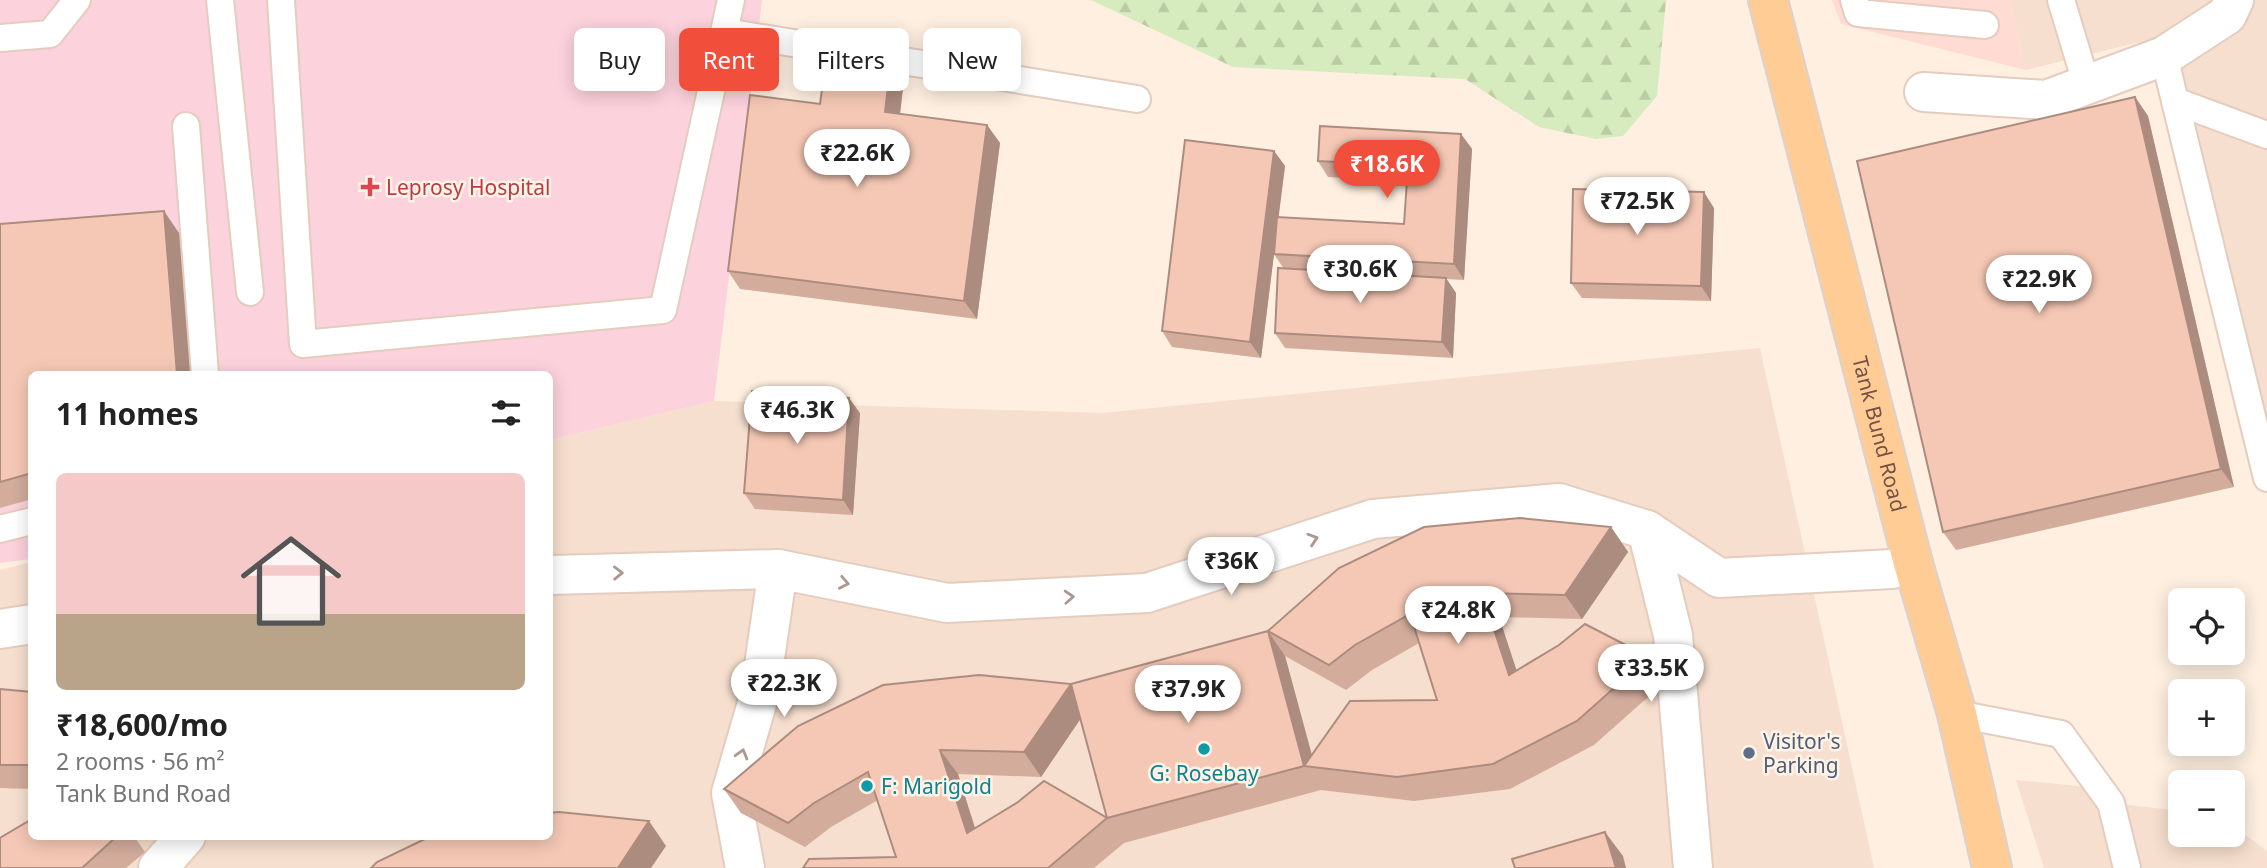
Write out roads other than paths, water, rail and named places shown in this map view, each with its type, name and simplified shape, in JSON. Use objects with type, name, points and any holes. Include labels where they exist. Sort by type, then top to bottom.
[{"type":"main road","name":"Tank Bund Road","points":[[1745,0],[1892,569],[1935,720],[1969,868]]},
{"type":"main road","name":"Tank Bund Road","points":[[1768,0],[1913,563],[1957,714],[1992,868]]},
{"type":"street","points":[[1924,92],[2046,100],[2164,56],[2227,15],[2234,0]]},
{"type":"street","points":[[553,575],[778,569],[947,603],[1147,593],[1373,519],[1559,503],[1647,530],[1719,578],[1892,569]]},
{"type":"street","points":[[1647,530],[1673,635],[1693,868]]},
{"type":"street","points":[[746,868],[731,793],[760,694],[778,569]]},
{"type":"street","points":[[0,629],[28,625]]},
{"type":"lane","points":[[0,38],[50,34],[77,0]]},
{"type":"lane","points":[[220,0],[250,292]]},
{"type":"lane","points":[[281,0],[303,344],[663,310],[712,91]]},
{"type":"lane","points":[[726,28],[731,0]]},
{"type":"lane","points":[[1854,0],[1858,13],[1985,25]]},
{"type":"lane","points":[[2061,0],[2087,86]]},
{"type":"lane","points":[[779,41],[1137,99]]},
{"type":"lane","points":[[2164,56],[2267,478]]},
{"type":"lane","points":[[2175,101],[2267,135]]},
{"type":"lane","points":[[186,126],[205,371]]},
{"type":"lane","points":[[0,529],[28,522]]},
{"type":"lane","points":[[1957,714],[2061,734],[2110,803],[2127,868]]},
{"type":"place","name":"Leprosy Hospital","points":[[370,187]]},
{"type":"place","name":"G: Rosebay","points":[[1204,749]]},
{"type":"place","name":"Visitor's Parking","points":[[1749,753]]},
{"type":"place","name":"F: Marigold","points":[[867,786]]}]
